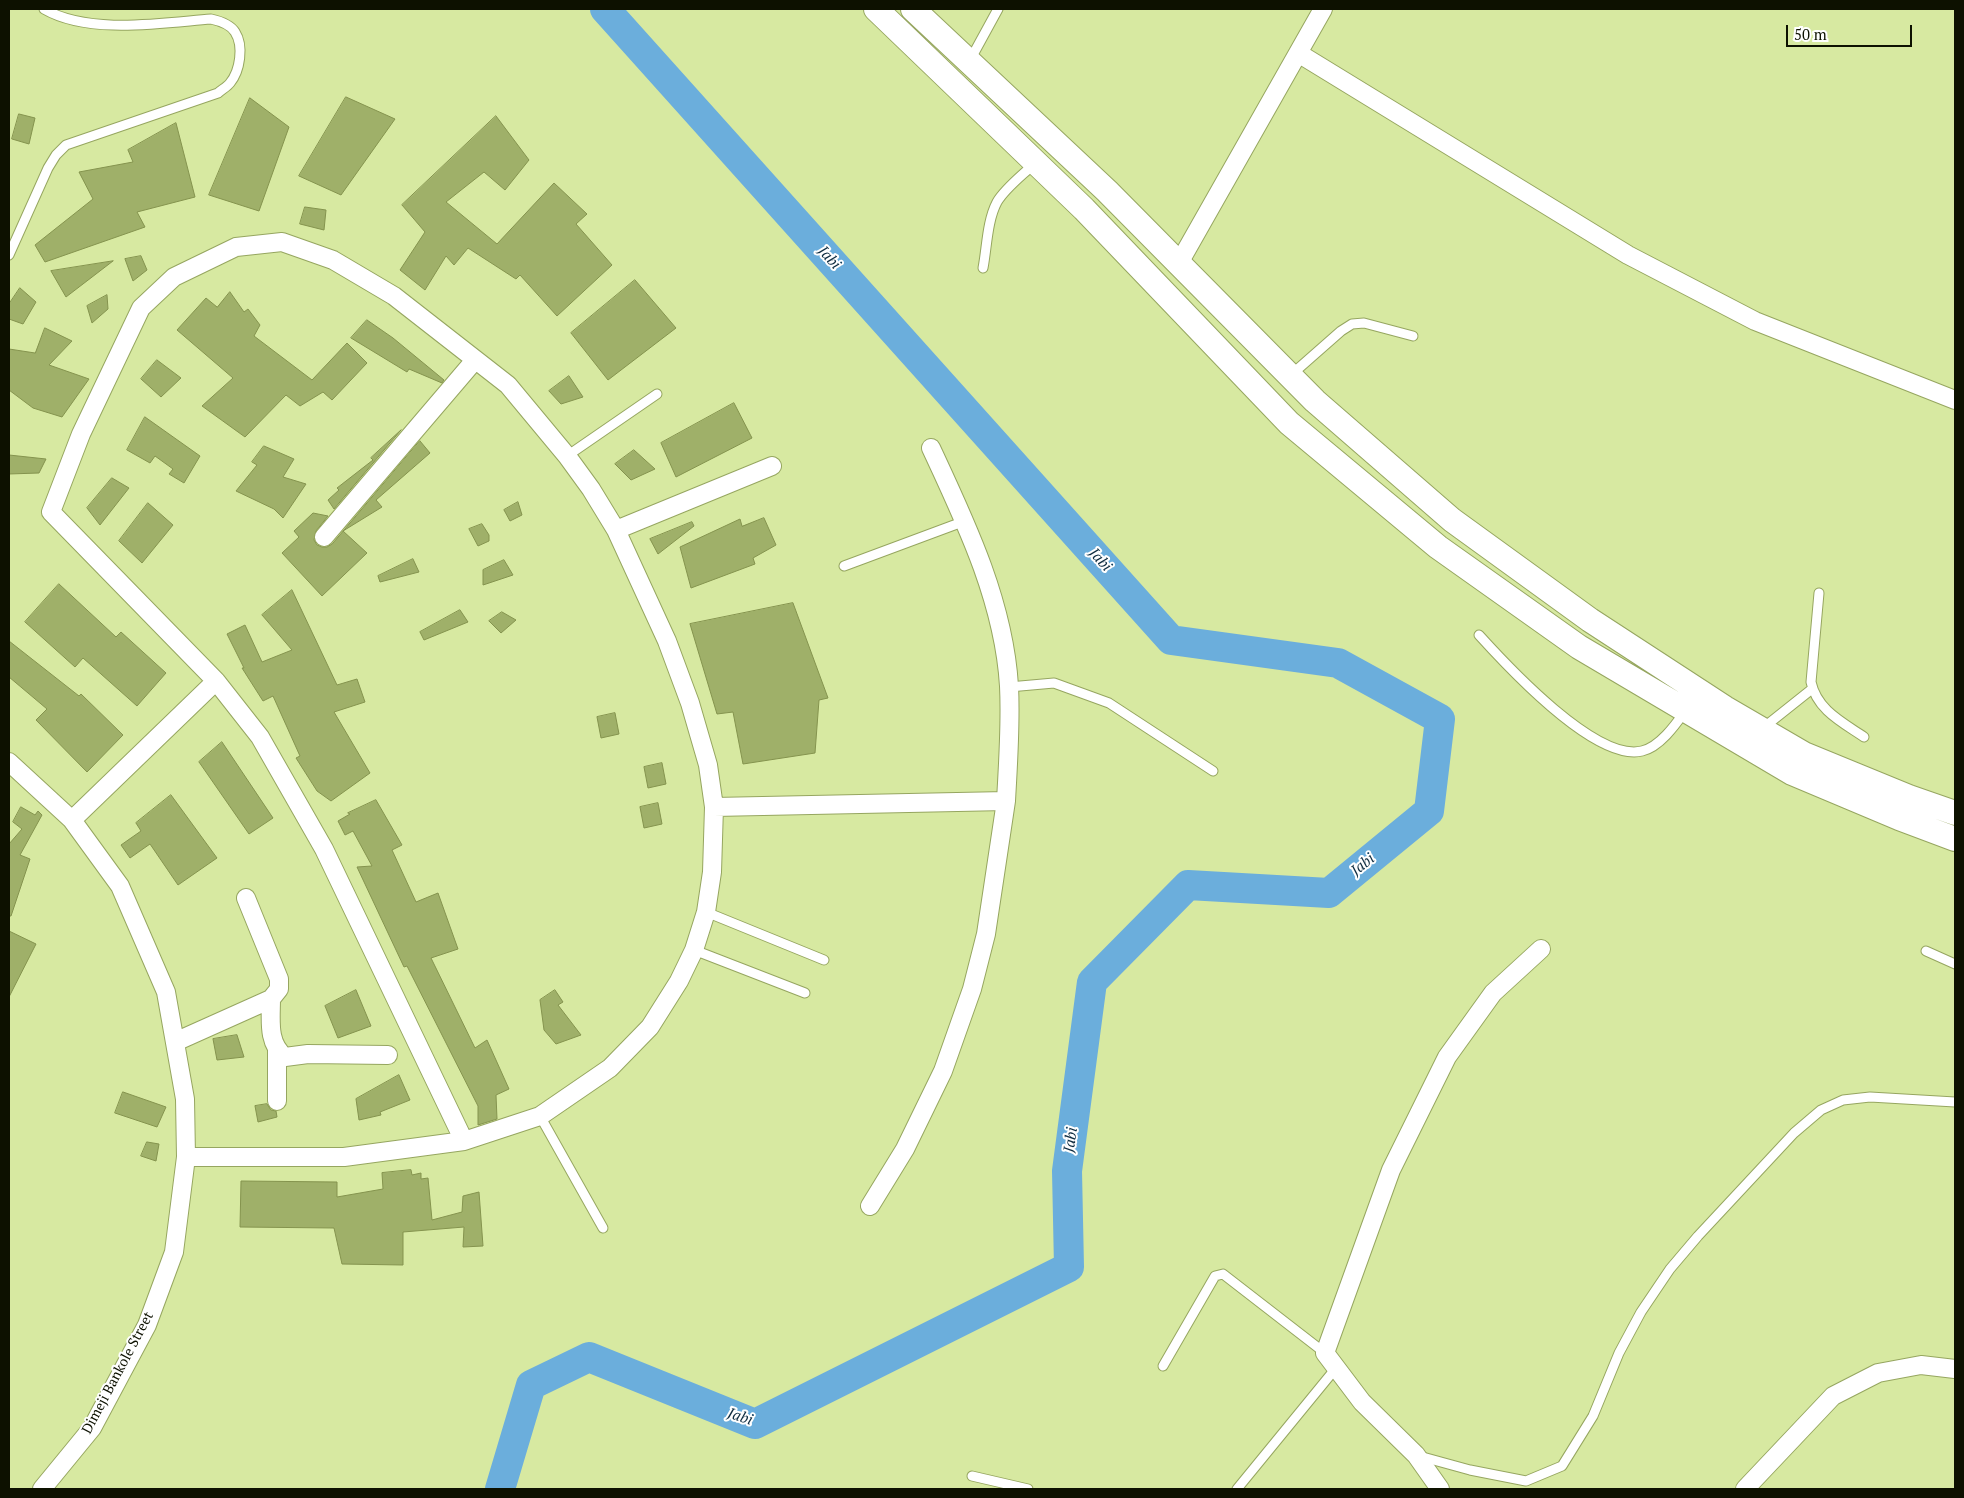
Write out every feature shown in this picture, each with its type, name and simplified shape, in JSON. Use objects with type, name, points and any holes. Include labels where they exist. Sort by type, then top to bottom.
[{"type":"main road","points":[[876,9],[1084,209],[1289,423],[1438,547],[1579,647],[1686,710],[1753,733],[1909,797],[1955,813]]},
{"type":"main road","points":[[912,9],[1107,191],[1315,401],[1452,520],[1590,620],[1724,708],[1753,733],[1792,772],[1899,818],[1955,839]]},
{"type":"street","points":[[1178,263],[1323,9]]},
{"type":"street","points":[[1298,53],[1628,255],[1756,320],[1955,400]]},
{"type":"street","points":[[186,1157],[344,1157],[464,1141],[540,1116],[610,1068],[650,1027],[680,981],[694,950],[706,912],[712,872],[714,807],[708,765],[690,703],[667,641],[616,530],[591,489],[567,456],[508,385],[394,296],[333,260],[282,242],[236,247],[174,277],[141,308],[80,434],[51,512],[216,681],[260,737],[324,849],[464,1141]]},
{"type":"street","points":[[324,537],[475,360]]},
{"type":"street","points":[[870,1206],[905,1149],[943,1071],[972,989],[986,934],[1006,801],[1009,687],[997,616],[981,562],[965,520],[931,448]]},
{"type":"street","points":[[616,530],[772,466]]},
{"type":"street","points":[[72,820],[216,681]]},
{"type":"street","name":"Dimeji Bankole Street","points":[[9,762],[72,820],[120,886],[166,992],[185,1099],[186,1157],[174,1252],[147,1325],[92,1428],[42,1489]]},
{"type":"street","points":[[714,807],[1006,801]]},
{"type":"street","points":[[175,1042],[271,1000],[279,989],[280,978],[246,898]]},
{"type":"street","points":[[1440,1489],[1416,1456],[1362,1402],[1325,1353],[1391,1170],[1447,1057],[1493,993],[1541,949]]},
{"type":"street","points":[[271,1000],[270,1025],[277,1050],[277,1101]]},
{"type":"street","points":[[277,1050],[285,1057],[308,1054],[388,1055]]},
{"type":"street","points":[[1745,1489],[1834,1396],[1878,1373],[1921,1365],[1955,1369]]},
{"type":"lane","points":[[9,255],[48,168],[56,155],[66,146],[218,93],[230,83],[238,70],[240,47],[235,32],[224,22],[211,19],[133,26],[76,22],[44,9]]},
{"type":"lane","points":[[969,62],[998,9]]},
{"type":"lane","points":[[983,268],[991,219],[997,203],[1006,190],[1036,162]]},
{"type":"lane","points":[[1290,376],[1341,331],[1352,324],[1364,323],[1413,336]]},
{"type":"lane","points":[[567,456],[657,394]]},
{"type":"lane","points":[[844,566],[965,520]]},
{"type":"lane","points":[[1819,593],[1811,682],[1812,689],[1824,709],[1864,738]]},
{"type":"lane","points":[[1478,635],[1513,673],[1557,713],[1592,736],[1622,751],[1643,751],[1659,742],[1671,731],[1686,710]]},
{"type":"lane","points":[[1009,687],[1054,683],[1109,703],[1213,771]]},
{"type":"lane","points":[[1753,733],[1812,689]]},
{"type":"lane","points":[[706,912],[824,960]]},
{"type":"lane","points":[[694,950],[805,993]]},
{"type":"lane","points":[[1926,951],[1955,964]]},
{"type":"lane","points":[[1416,1456],[1470,1470],[1526,1481],[1562,1466],[1593,1416],[1619,1353],[1642,1312],[1670,1269],[1698,1236],[1794,1133],[1820,1110],[1843,1100],[1870,1096],[1955,1102]]},
{"type":"lane","points":[[540,1116],[603,1228]]},
{"type":"lane","points":[[1164,1366],[1215,1276],[1223,1274],[1325,1353]]},
{"type":"lane","points":[[1237,1489],[1336,1368]]},
{"type":"lane","points":[[972,1476],[1028,1489]]},
{"type":"building","points":[[346,97],[395,119],[341,195],[299,176]]},
{"type":"building","points":[[250,98],[289,127],[259,211],[209,195]]},
{"type":"building","points":[[19,114],[35,118],[29,144],[12,139]]},
{"type":"building","points":[[496,116],[529,160],[505,190],[484,172],[446,202],[497,244],[554,183],[587,214],[576,224],[612,265],[557,316],[520,275],[516,279],[468,248],[454,265],[446,256],[425,290],[400,270],[425,232],[402,205]]},
{"type":"building","points":[[176,123],[195,197],[137,212],[145,227],[45,262],[35,245],[93,199],[79,172],[133,162],[128,150]]},
{"type":"building","points":[[305,207],[326,210],[324,230],[300,224]]},
{"type":"building","points":[[141,256],[147,270],[133,281],[125,259]]},
{"type":"building","points":[[113,261],[66,297],[51,271]]},
{"type":"building","points":[[635,280],[676,328],[608,380],[571,333]]},
{"type":"building","points":[[20,288],[36,302],[23,324],[9,319],[9,304]]},
{"type":"building","points":[[230,292],[244,312],[248,309],[260,325],[254,336],[312,380],[347,343],[367,363],[332,400],[323,392],[300,406],[286,395],[245,437],[202,406],[233,378],[177,330],[206,298],[217,307]]},
{"type":"building","points":[[107,295],[108,309],[92,323],[87,306]]},
{"type":"building","points":[[367,320],[393,338],[444,380],[442,383],[409,369],[407,372],[351,338]]},
{"type":"building","points":[[45,328],[72,341],[49,365],[89,379],[62,417],[33,408],[9,390],[9,349],[35,353]]},
{"type":"building","points":[[157,360],[181,378],[161,397],[141,379]]},
{"type":"building","points":[[569,376],[583,397],[561,404],[549,391]]},
{"type":"building","points":[[734,403],[752,438],[676,477],[661,443]]},
{"type":"building","points":[[145,417],[200,456],[184,483],[169,474],[173,469],[155,456],[150,463],[127,450]]},
{"type":"building","points":[[401,430],[334,509],[328,500],[339,490],[337,488],[373,460],[371,458]]},
{"type":"building","points":[[420,441],[430,453],[376,500],[382,507],[343,531]]},
{"type":"building","points":[[264,446],[294,459],[283,477],[306,484],[283,518],[274,509],[236,491],[257,465],[252,462]]},
{"type":"building","points":[[634,450],[655,469],[631,480],[615,464]]},
{"type":"building","points":[[9,455],[46,459],[39,473],[9,474]]},
{"type":"building","points":[[112,478],[129,488],[100,525],[87,508]]},
{"type":"building","points":[[518,502],[522,515],[510,521],[504,510]]},
{"type":"building","points":[[148,503],[173,525],[142,563],[119,541]]},
{"type":"building","points":[[313,513],[328,516],[316,531],[314,540],[317,545],[327,547],[343,531],[367,553],[322,596],[282,553],[299,537],[294,531]]},
{"type":"building","points":[[764,518],[776,545],[753,558],[755,564],[691,588],[680,547],[740,519],[742,526]]},
{"type":"building","points":[[692,522],[694,526],[658,554],[650,539]]},
{"type":"building","points":[[482,524],[489,535],[489,541],[478,546],[469,529]]},
{"type":"building","points":[[413,559],[419,572],[380,582],[378,576]]},
{"type":"building","points":[[504,560],[513,575],[483,585],[483,570]]},
{"type":"building","points":[[59,584],[116,637],[121,632],[166,673],[137,706],[83,658],[75,667],[25,622]]},
{"type":"building","points":[[292,590],[337,685],[357,679],[365,702],[334,712],[370,773],[331,801],[317,791],[296,758],[300,756],[273,696],[263,701],[242,668],[244,668],[227,634],[245,625],[262,662],[292,650],[262,615]]},
{"type":"building","points":[[793,603],[828,698],[819,700],[815,753],[743,764],[733,712],[717,714],[690,624]]},
{"type":"building","points":[[460,610],[468,622],[424,640],[420,632]]},
{"type":"building","points":[[502,612],[516,620],[501,633],[489,621]]},
{"type":"building","points":[[9,641],[79,696],[81,694],[123,735],[87,772],[36,720],[47,709],[9,677]]},
{"type":"building","points":[[615,713],[619,734],[601,738],[597,717]]},
{"type":"building","points":[[222,742],[273,818],[249,834],[199,762]]},
{"type":"building","points":[[662,763],[666,784],[648,788],[644,767]]},
{"type":"building","points":[[171,795],[217,858],[178,885],[150,844],[130,858],[121,845],[141,831],[136,823]]},
{"type":"building","points":[[376,800],[402,845],[392,850],[416,902],[438,893],[458,949],[431,958],[475,1048],[487,1040],[509,1089],[496,1095],[497,1119],[478,1125],[478,1106],[407,966],[404,967],[357,867],[372,866],[353,831],[345,835],[338,821],[350,814],[348,813]]},
{"type":"building","points":[[658,803],[662,824],[644,828],[640,807]]},
{"type":"building","points":[[21,807],[35,815],[38,811],[42,815],[20,855],[30,859],[11,916],[9,916],[9,844],[22,829],[13,822]]},
{"type":"building","points":[[9,931],[36,944],[9,997]]},
{"type":"building","points":[[356,990],[371,1026],[338,1038],[325,1006]]},
{"type":"building","points":[[555,990],[563,1002],[558,1005],[581,1035],[556,1044],[544,1030],[540,1000]]},
{"type":"building","points":[[237,1035],[244,1057],[217,1060],[213,1039]]},
{"type":"building","points":[[399,1075],[410,1100],[380,1112],[381,1115],[359,1120],[356,1099]]},
{"type":"building","points":[[123,1092],[166,1107],[157,1127],[115,1113]]},
{"type":"building","points":[[267,1104],[271,1110],[276,1111],[277,1117],[258,1122],[255,1106]]},
{"type":"building","points":[[147,1142],[159,1144],[156,1161],[141,1156]]},
{"type":"building","points":[[411,1170],[412,1175],[421,1173],[421,1179],[428,1178],[432,1220],[462,1212],[463,1196],[479,1192],[483,1246],[463,1247],[464,1227],[403,1232],[403,1265],[342,1264],[334,1228],[240,1227],[241,1181],[337,1182],[337,1197],[383,1189],[382,1173]]},
{"type":"waterway","name":"Jabi","points":[[500,1489],[531,1385],[589,1357],[755,1424],[1069,1267],[1067,1171],[1092,982],[1188,885],[1329,893],[1429,811],[1440,719],[1338,663],[1171,640],[605,9]]}]
